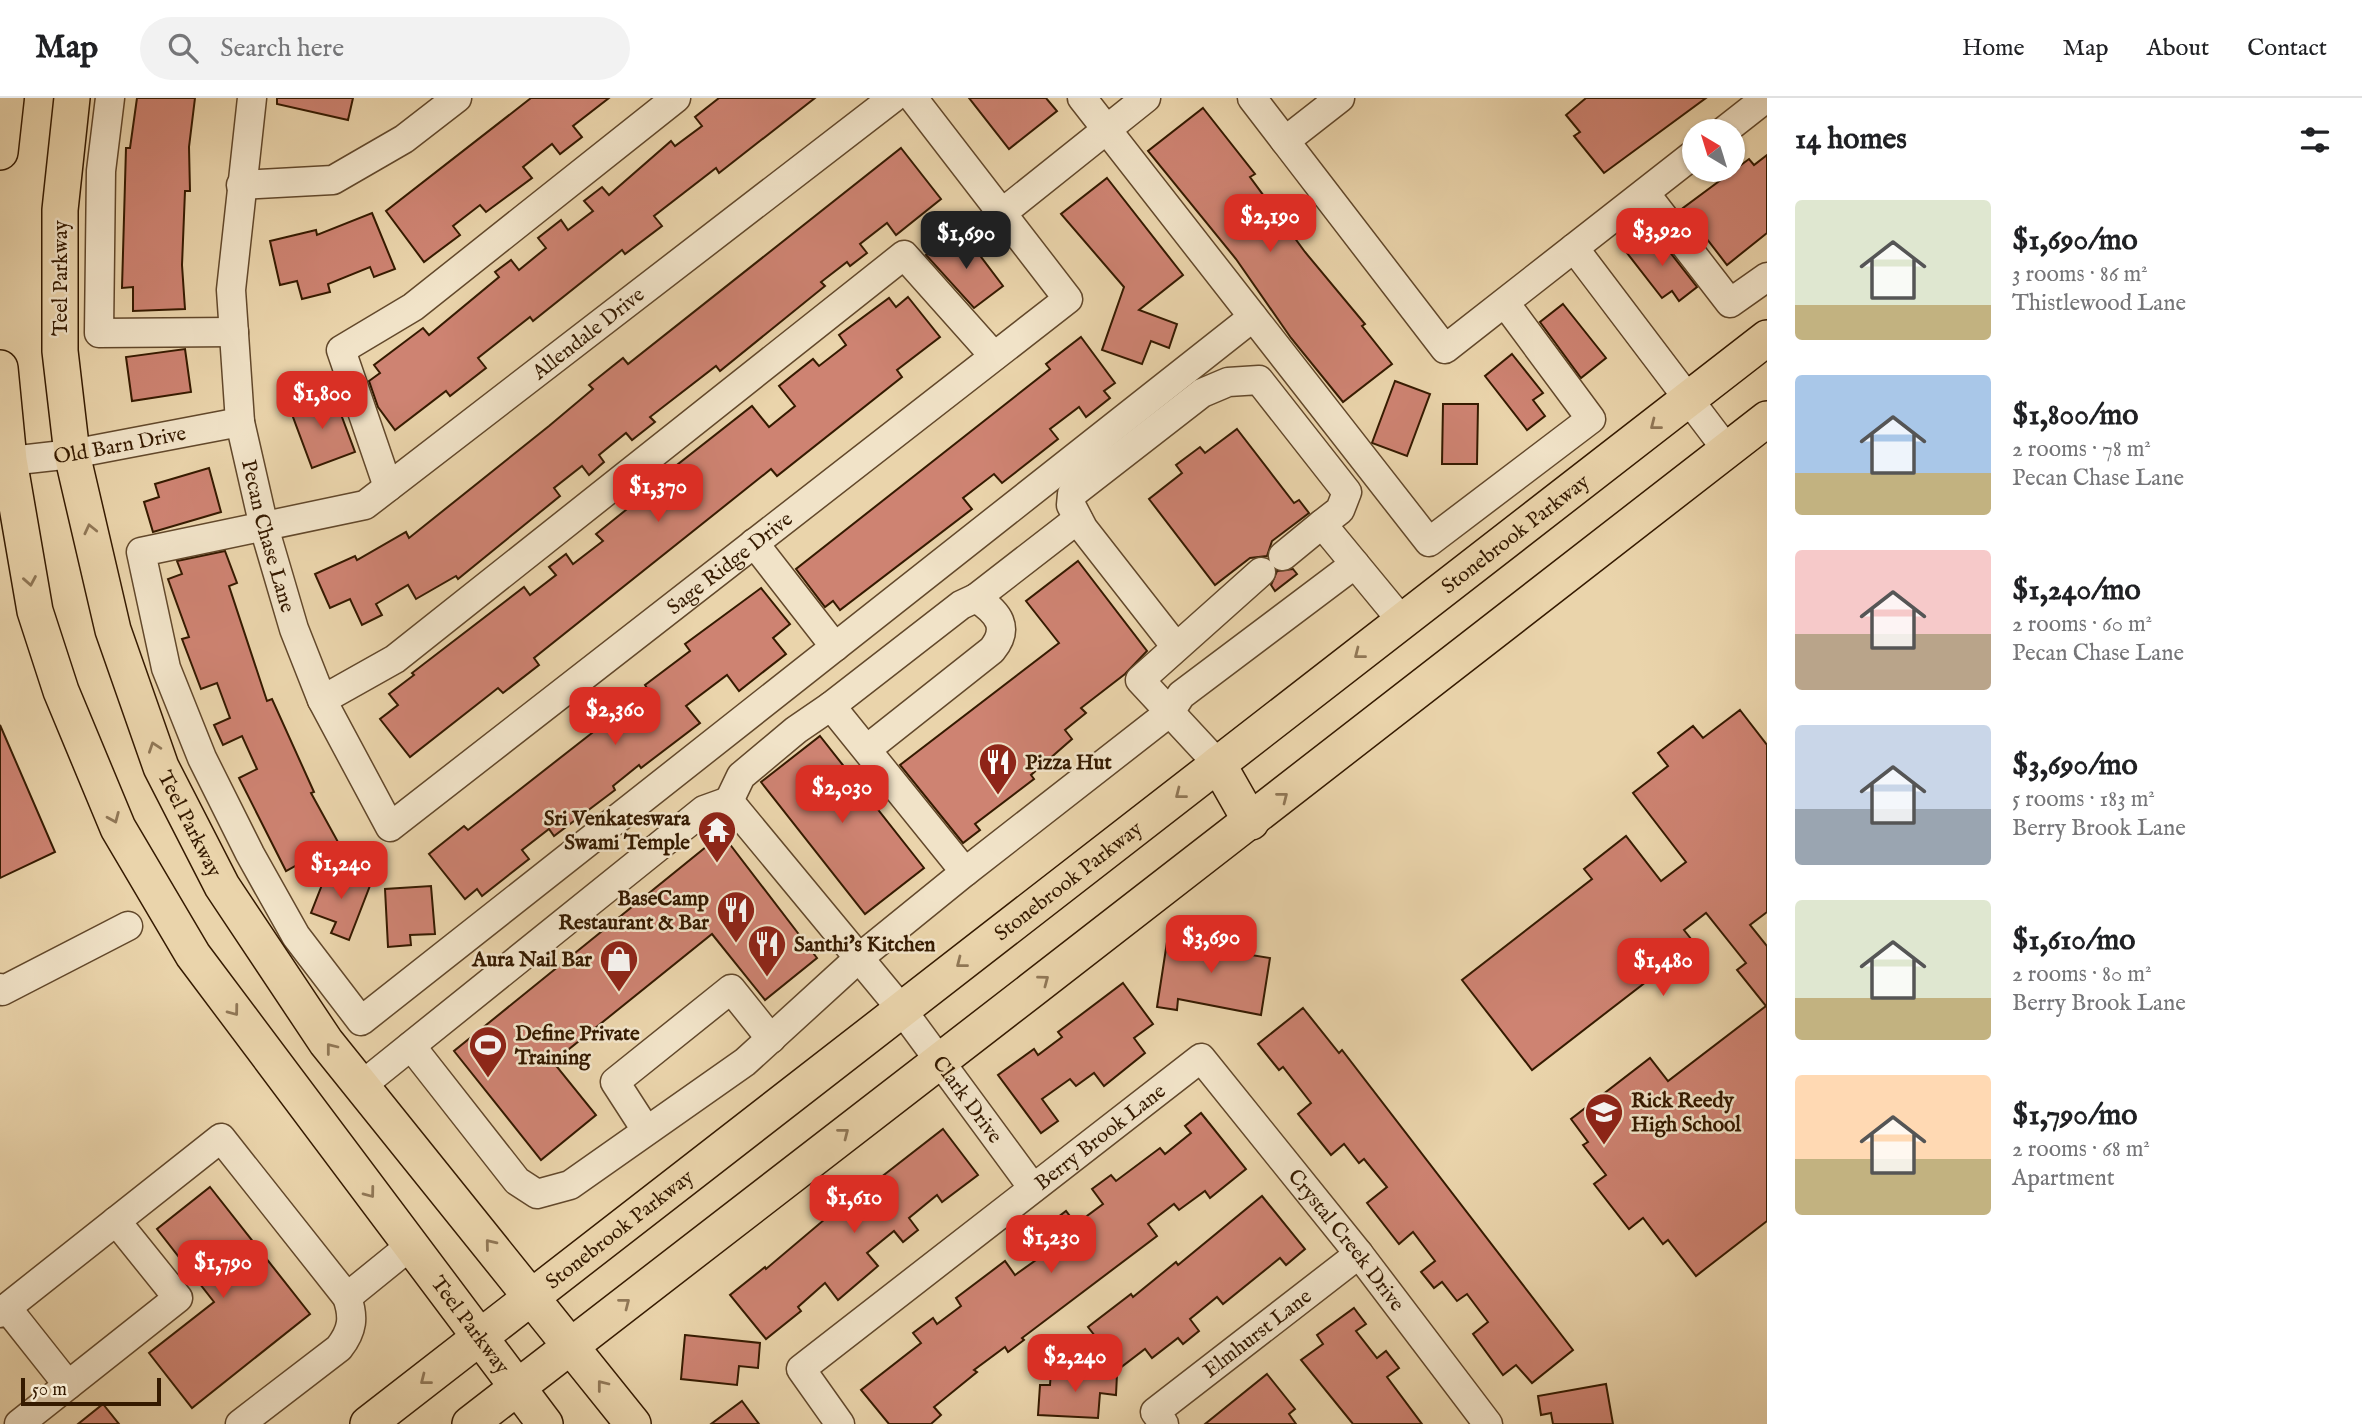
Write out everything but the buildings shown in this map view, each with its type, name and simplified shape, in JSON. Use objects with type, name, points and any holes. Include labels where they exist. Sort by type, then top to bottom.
[{"type":"main road","points":[[0,152],[6,98]]},
{"type":"main road","name":"Teel Parkway","points":[[72,98],[60,235],[60,351],[72,454],[113,630],[160,767],[222,886],[292,994],[361,1086],[533,1296],[633,1424]]},
{"type":"main road","name":"Stonebrook Parkway","points":[[368,1424],[1767,338]]},
{"type":"main road","name":"Teel Parkway","points":[[0,368],[5,461],[36,611],[49,658],[118,828],[193,955],[545,1424]]},
{"type":"main road","points":[[470,1424],[938,1060],[1251,822],[1767,419]]},
{"type":"main road","points":[[1218,764],[1251,822]]},
{"type":"street","points":[[110,98],[102,171],[99,333],[234,332]]},
{"type":"street","name":"Pecan Chase Lane","points":[[253,98],[231,290],[240,422],[264,527],[294,629],[322,700],[390,827]]},
{"type":"street","points":[[388,487],[341,350],[413,307],[676,98]]},
{"type":"street","name":"Allendale Drive","points":[[835,647],[361,1021],[296,936],[250,854],[202,758],[166,668],[141,552],[365,505],[893,98]]},
{"type":"street","points":[[913,98],[1002,213],[1146,98]]},
{"type":"street","points":[[1083,98],[1429,542],[1591,419],[1505,303]]},
{"type":"street","points":[[1252,98],[1445,349],[1682,164]]},
{"type":"street","points":[[1285,141],[1340,98]]},
{"type":"street","points":[[1739,119],[1766,98]]},
{"type":"street","points":[[241,185],[333,180],[404,139],[440,103]]},
{"type":"street","points":[[1645,193],[1730,303],[1767,277]]},
{"type":"street","name":"Sage Ridge Drive","points":[[390,827],[1068,299],[1002,213]]},
{"type":"street","points":[[1574,248],[1727,450]]},
{"type":"street","points":[[322,700],[395,659],[904,255],[994,356]]},
{"type":"street","points":[[754,543],[835,647],[1253,317]]},
{"type":"street","points":[[1176,648],[1078,519],[1071,505],[1072,494],[1202,393],[1228,382],[1259,380],[1347,492],[1340,510],[1234,594],[1176,648],[1140,680],[1218,764]]},
{"type":"street","name":"Old Barn Drive","points":[[5,461],[72,454],[240,422]]},
{"type":"street","points":[[361,1086],[704,810],[729,801],[741,776],[796,730],[961,605],[976,598],[1078,519]]},
{"type":"street","points":[[1322,524],[1402,621]]},
{"type":"street","points":[[411,1046],[517,1181],[537,1195],[570,1185],[744,1062],[859,958],[1170,712],[1181,695],[1355,564]]},
{"type":"street","points":[[867,750],[992,650],[1002,637],[1002,626],[976,598]]},
{"type":"street","points":[[831,706],[965,872]]},
{"type":"street","name":"Clark Drive","points":[[729,801],[902,1010],[1034,1188]]},
{"type":"street","points":[[0,988],[2,991],[128,926]]},
{"type":"street","points":[[646,1130],[615,1082],[731,989],[771,1040]]},
{"type":"street","name":"Berry Brook Lane","points":[[840,1424],[801,1369],[1201,1058]]},
{"type":"street","name":"Crystal Creek Drive","points":[[1201,1058],[1359,1254],[1488,1424]]},
{"type":"street","points":[[68,1385],[4,1310],[221,1138],[347,1297],[354,1316],[349,1336],[340,1348],[240,1424]]},
{"type":"street","points":[[19,1424],[178,1298],[116,1221]]},
{"type":"street","points":[[347,1297],[410,1246]]},
{"type":"street","name":"Elmhurst Lane","points":[[1160,1418],[1359,1254]]},
{"type":"place","name":"Pizza Hut","points":[[998,796]]},
{"type":"place","name":"Sri Venkateswara Swami Temple","points":[[717,864]]},
{"type":"place","name":"BaseCamp Restaurant & Bar","points":[[736,944]]},
{"type":"place","name":"Santhi's Kitchen","points":[[767,978]]},
{"type":"place","name":"Aura Nail Bar","points":[[619,993]]},
{"type":"place","name":"Define Private Training","points":[[488,1079]]},
{"type":"place","name":"Rick Reedy High School","points":[[1604,1146]]}]
